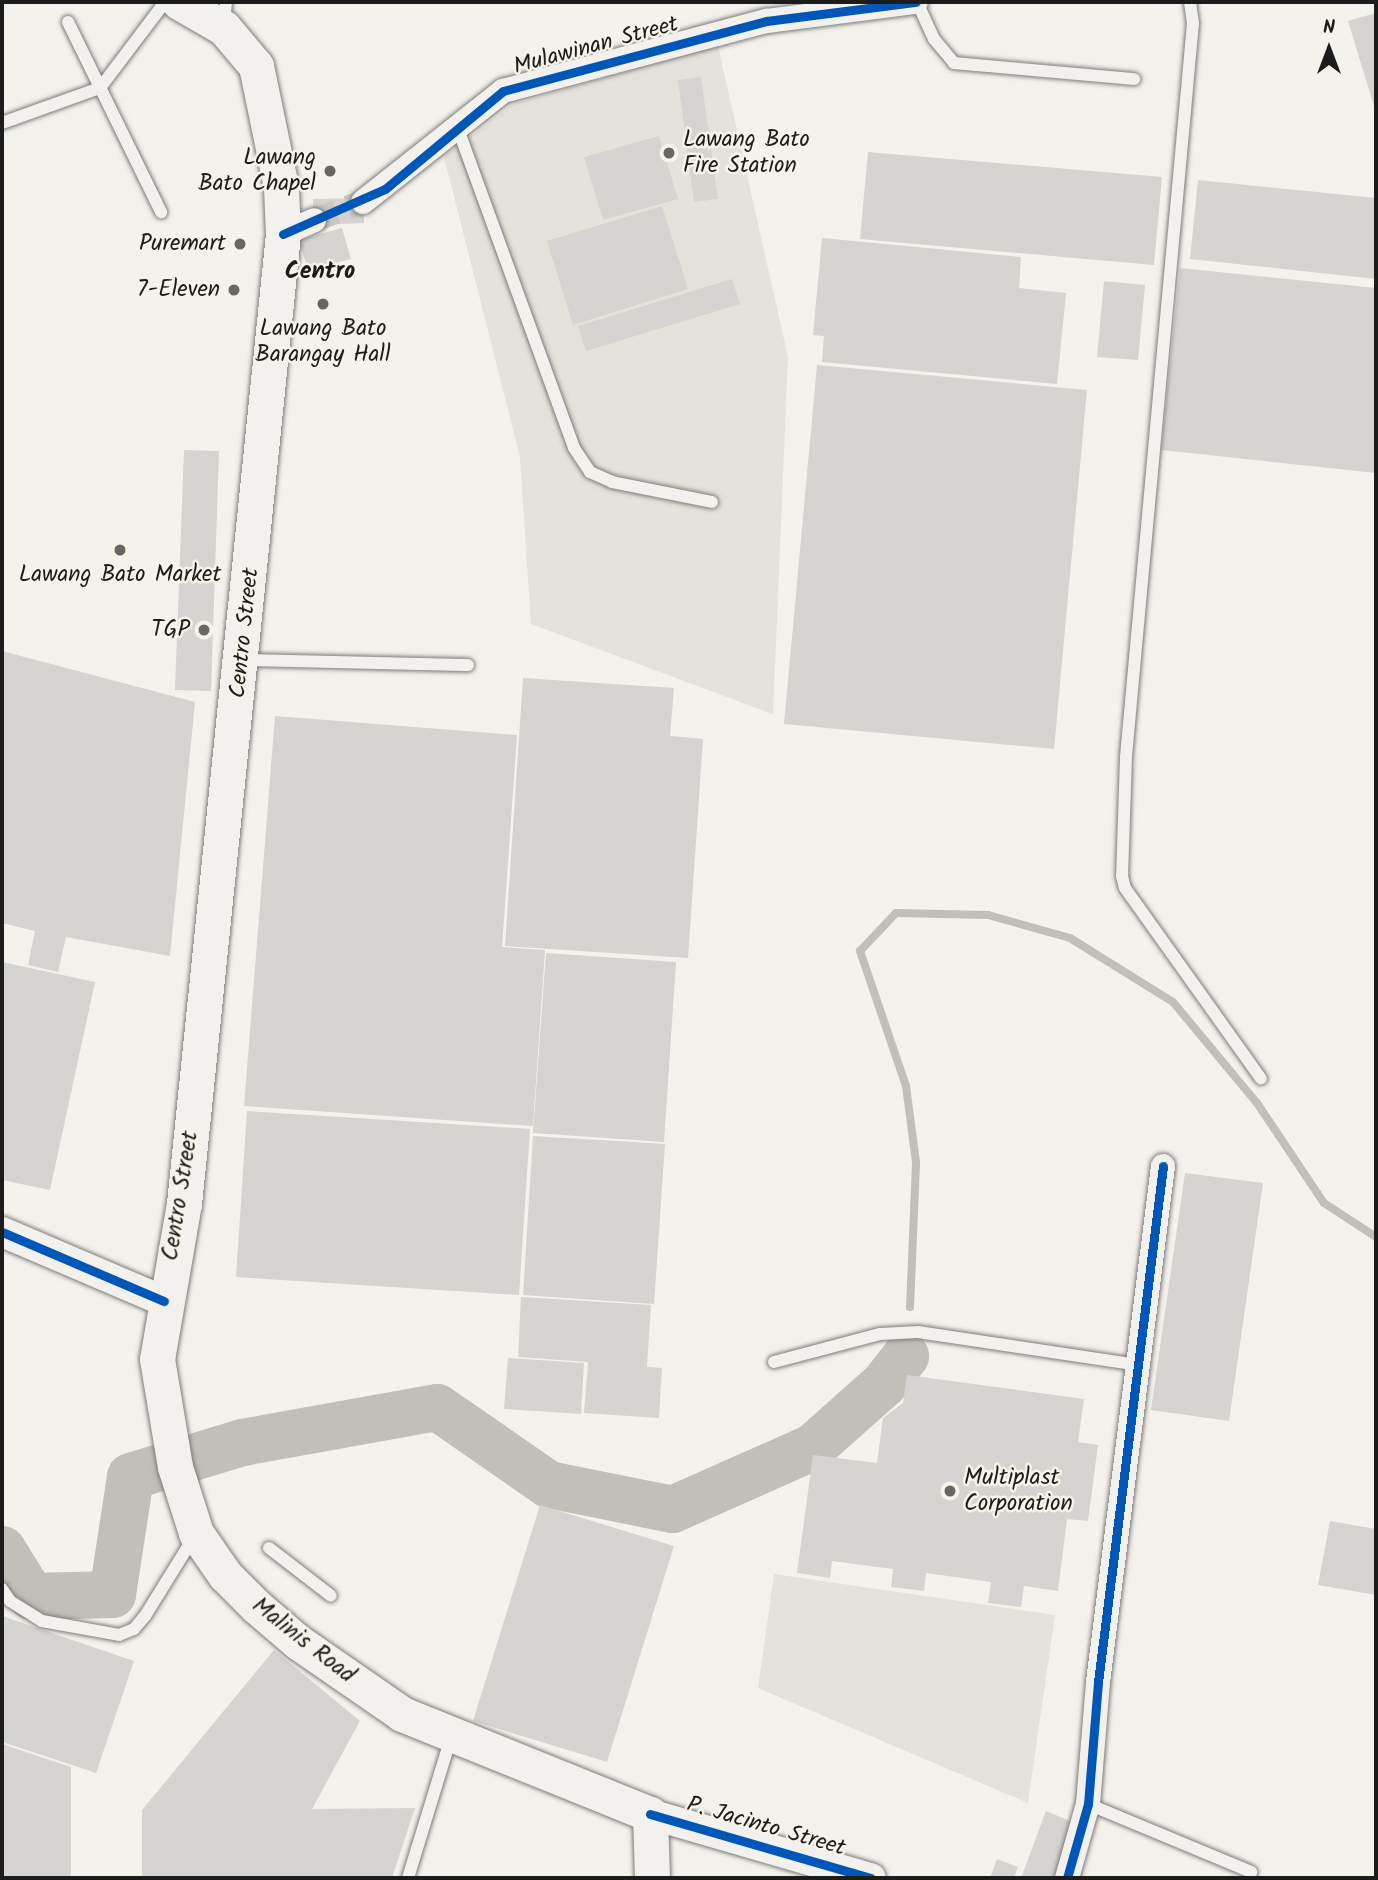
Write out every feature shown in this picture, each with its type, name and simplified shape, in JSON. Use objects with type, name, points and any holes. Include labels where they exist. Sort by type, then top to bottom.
[{"type":"main road","name":"Centro Street","points":[[164,1301],[184,1203],[243,660],[282,234],[281,187],[256,66],[225,15],[179,2]]},
{"type":"main road","name":"Malinis Road","points":[[164,1301],[157,1359],[172,1453],[196,1534],[225,1575],[298,1642],[402,1714],[650,1814]]},
{"type":"main road","points":[[650,1814],[652,1878]]},
{"type":"street","name":"Mulawinan Street","points":[[363,202],[503,91],[767,22],[854,6],[917,2]]},
{"type":"street","points":[[282,234],[314,219]]},
{"type":"street","points":[[1067,1878],[1088,1804],[1098,1682],[1163,1166]]},
{"type":"street","points":[[2,1232],[164,1301]]},
{"type":"street","name":"P. Jacinto Street","points":[[650,1814],[872,1878]]},
{"type":"lane","points":[[2,123],[100,88],[165,2]]},
{"type":"lane","points":[[917,2],[934,39],[954,63],[1133,79]]},
{"type":"lane","points":[[1190,2],[1193,23],[1126,757],[1122,876],[1125,888],[1261,1079]]},
{"type":"lane","points":[[68,22],[161,212]]},
{"type":"lane","points":[[458,129],[574,448],[590,472],[612,482],[712,502]]},
{"type":"lane","points":[[243,660],[468,665]]},
{"type":"lane","points":[[774,1362],[880,1334],[918,1332],[1138,1366]]},
{"type":"lane","points":[[2,1590],[10,1601],[43,1621],[119,1635],[134,1629],[145,1616],[196,1534]]},
{"type":"lane","points":[[269,1548],[331,1596]]},
{"type":"lane","points":[[408,1878],[452,1736]]},
{"type":"lane","points":[[1088,1804],[1251,1872]]},
{"type":"shaded area","points":[[718,46],[788,357],[773,714],[531,624],[520,457],[444,157],[513,104]]},
{"type":"shaded area","points":[[774,1574],[1055,1615],[1028,1803],[758,1688]]},
{"type":"building","points":[[1376,13],[1376,113],[1348,21]]},
{"type":"building","points":[[701,77],[718,199],[694,202],[678,80]]},
{"type":"building","points":[[659,136],[678,199],[603,220],[584,157]]},
{"type":"building","points":[[868,152],[1162,177],[1154,265],[860,239]]},
{"type":"building","points":[[1198,180],[1376,198],[1376,279],[1190,259]]},
{"type":"building","points":[[363,198],[364,223],[314,225],[313,199]]},
{"type":"building","points":[[662,206],[688,289],[573,325],[547,241]]},
{"type":"building","points":[[342,228],[351,259],[308,270],[299,240]]},
{"type":"building","points":[[822,238],[1021,257],[1019,288],[1066,293],[1057,384],[822,362],[824,336],[813,335]]},
{"type":"building","points":[[1180,268],[1376,288],[1376,473],[1161,450]]},
{"type":"building","points":[[732,279],[740,304],[586,351],[578,326]]},
{"type":"building","points":[[1104,281],[1145,285],[1138,360],[1097,357]]},
{"type":"building","points":[[817,365],[1087,390],[1054,749],[784,724]]},
{"type":"building","points":[[184,450],[219,451],[211,691],[175,690]]},
{"type":"building","points":[[2,651],[195,702],[170,956],[66,937],[58,972],[28,965],[35,931],[2,923]]},
{"type":"building","points":[[523,678],[674,688],[670,736],[703,739],[688,958],[505,946]]},
{"type":"building","points":[[275,716],[517,735],[502,947],[545,950],[533,1126],[244,1106]]},
{"type":"building","points":[[546,953],[676,962],[664,1142],[533,1133]]},
{"type":"building","points":[[2,962],[95,982],[50,1190],[2,1180]]},
{"type":"building","points":[[247,1111],[530,1129],[519,1295],[236,1277]]},
{"type":"building","points":[[533,1136],[665,1144],[654,1304],[523,1295]]},
{"type":"building","points":[[1185,1173],[1263,1183],[1229,1421],[1151,1410]]},
{"type":"building","points":[[521,1297],[651,1305],[647,1367],[662,1368],[659,1418],[584,1413],[588,1362],[518,1357]]},
{"type":"building","points":[[508,1358],[584,1363],[581,1414],[504,1409]]},
{"type":"building","name":"Multiplast Corporation","points":[[907,1375],[1084,1399],[1078,1442],[1098,1445],[1088,1521],[1067,1519],[1058,1591],[1024,1586],[1021,1607],[988,1603],[991,1582],[926,1573],[924,1591],[891,1587],[893,1569],[832,1561],[830,1578],[797,1573],[813,1455],[877,1463],[883,1418],[903,1403]]},
{"type":"building","points":[[540,1505],[674,1546],[607,1762],[473,1721]]},
{"type":"building","points":[[1330,1521],[1376,1529],[1376,1595],[1318,1585]]},
{"type":"building","points":[[2,1616],[134,1661],[96,1773],[2,1742]]},
{"type":"building","points":[[274,1650],[360,1721],[312,1809],[415,1808],[392,1878],[142,1878],[142,1810]]},
{"type":"building","points":[[2,1744],[71,1767],[71,1878],[2,1878]]},
{"type":"building","points":[[1046,1811],[1075,1823],[1054,1878],[1021,1878]]},
{"type":"building","points":[[997,1859],[1018,1867],[1014,1878],[990,1878]]},
{"type":"waterway","points":[[910,1307],[916,1162],[906,1086],[860,951],[896,913],[988,915],[1070,938],[1173,1002],[1257,1103],[1324,1203],[1376,1237]]},
{"type":"waterway","points":[[2,1549],[31,1596],[112,1594],[130,1476],[242,1442],[437,1407],[548,1484],[672,1509],[812,1447],[883,1384],[905,1356]]},
{"type":"tunnel","points":[[314,220],[363,202]]},
{"type":"cycle path","points":[[283,234],[385,189],[503,91],[767,21],[916,2]]},
{"type":"cycle path","points":[[1067,1878],[1088,1804],[1098,1682],[1163,1166]]},
{"type":"cycle path","points":[[2,1232],[164,1301]]},
{"type":"cycle path","points":[[650,1814],[871,1878]]},
{"type":"place","name":"Lawang Bato Fire Station","points":[[669,153]]},
{"type":"place","name":"Lawang Bato Chapel","points":[[330,171]]},
{"type":"place","name":"Puremart","points":[[240,244]]},
{"type":"place","name":"7-Eleven","points":[[234,290]]},
{"type":"place","name":"Lawang Bato Barangay Hall","points":[[323,304]]},
{"type":"place","name":"Lawang Bato Market","points":[[120,550]]},
{"type":"place","name":"TGP","points":[[204,630]]},
{"type":"place","name":"Multiplast Corporation","points":[[950,1491]]},
{"type":"district","name":"Centro","points":[[320,272]]}]
